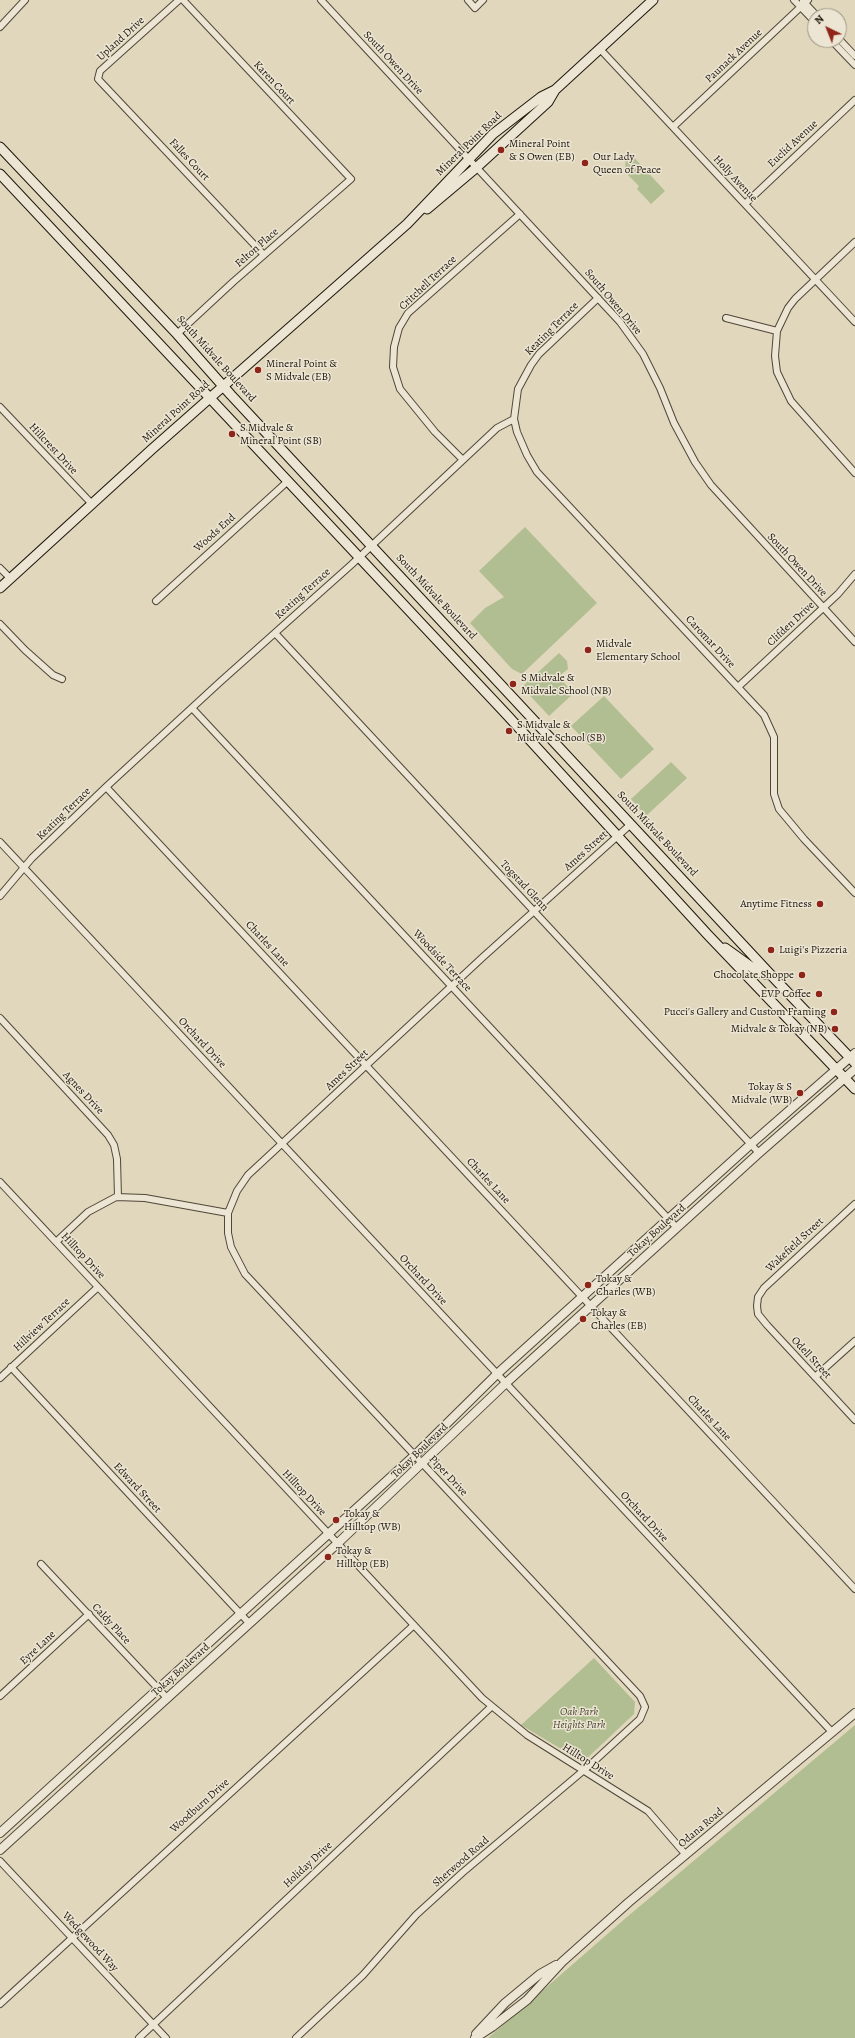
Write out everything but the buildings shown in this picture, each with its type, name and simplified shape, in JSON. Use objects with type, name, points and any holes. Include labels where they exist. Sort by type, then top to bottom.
[{"type":"main road","name":"Mineral Point Road","points":[[407,224],[493,134],[541,97],[555,90],[650,1]]},
{"type":"main road","name":"Mineral Point Road","points":[[0,588],[223,386],[407,224],[441,198],[477,167],[548,102],[555,90]]},
{"type":"main road","name":"South Midvale Boulevard","points":[[0,147],[177,334],[223,386],[770,974],[853,1058]]},
{"type":"main road","points":[[0,174],[618,835],[708,935],[855,1089]]},
{"type":"main road","points":[[708,935],[758,971],[764,974],[770,974]]},
{"type":"street","points":[[0,27],[25,0]]},
{"type":"street","name":"Upland Drive","points":[[98,79],[100,71],[179,0]]},
{"type":"street","name":"Karen Court","points":[[183,0],[351,179]]},
{"type":"street","name":"South Owen Drive","points":[[321,0],[620,322],[643,354],[660,388],[674,423],[695,462],[711,485],[855,642]]},
{"type":"street","points":[[468,0],[475,8],[483,0]]},
{"type":"street","points":[[794,0],[804,2]]},
{"type":"street","name":"Paunack Avenue","points":[[673,127],[804,2]]},
{"type":"street","points":[[838,48],[855,66]]},
{"type":"street","points":[[847,48],[855,56]]},
{"type":"street","name":"Holly Avenue","points":[[600,49],[855,322]]},
{"type":"street","name":"Falles Court","points":[[98,79],[264,255]]},
{"type":"street","name":"Euclid Avenue","points":[[745,204],[855,100]]},
{"type":"street","name":"Felton Place","points":[[177,334],[351,179]]},
{"type":"street","name":"Critchell Terrace","points":[[462,460],[430,426],[400,389],[393,367],[394,347],[399,328],[408,313],[520,214]]},
{"type":"street","points":[[855,242],[815,279],[788,308],[777,331],[775,356],[777,372],[784,389],[800,412],[855,473]]},
{"type":"street","name":"Keating Terrace","points":[[0,896],[24,867],[106,787],[359,557],[497,428],[514,418],[518,390],[531,365],[539,354],[598,298]]},
{"type":"street","points":[[726,318],[777,331]]},
{"type":"street","name":"Hillcrest Drive","points":[[0,407],[92,504]]},
{"type":"street","name":"Caromar Drive","points":[[514,418],[517,432],[527,455],[537,472],[764,715],[774,737],[774,794],[779,809],[804,839],[855,893]]},
{"type":"street","name":"Woods End","points":[[156,601],[288,481]]},
{"type":"street","points":[[0,568],[10,578]]},
{"type":"street","name":"Clifden Drive","points":[[738,687],[838,594],[855,574]]},
{"type":"street","points":[[0,624],[24,650],[53,675],[62,679]]},
{"type":"street","name":"Togstad Glenn","points":[[275,633],[759,1153]]},
{"type":"street","name":"Woodside Terrace","points":[[192,708],[677,1228]]},
{"type":"street","name":"Charles Lane","points":[[106,787],[855,1589]]},
{"type":"street","name":"Ames Street","points":[[228,1213],[243,1180],[452,986],[631,824]]},
{"type":"street","name":"Orchard Drive","points":[[0,842],[832,1732]]},
{"type":"street","name":"Agnes Drive","points":[[0,1018],[112,1140],[117,1159],[118,1197]]},
{"type":"street","name":"Tokay Boulevard","points":[[0,1833],[415,1455],[497,1374],[751,1144],[836,1069],[853,1058]]},
{"type":"street","name":"Tokay Boulevard","points":[[0,1850],[338,1543],[423,1464],[506,1383],[759,1153],[855,1069]]},
{"type":"street","name":"Hilltop Drive","points":[[0,1182],[492,1707],[527,1735],[648,1812],[686,1855]]},
{"type":"street","points":[[56,1242],[88,1212],[118,1197],[145,1198],[228,1213]]},
{"type":"street","name":"Wakefield Street","points":[[757,1306],[758,1297],[764,1288],[855,1204]]},
{"type":"street","name":"Piper Drive","points":[[228,1213],[228,1233],[231,1247],[245,1274],[640,1696],[645,1707]]},
{"type":"street","name":"Hillview Terrace","points":[[0,1378],[98,1287]]},
{"type":"street","name":"Odell Street","points":[[757,1306],[758,1314],[766,1325],[855,1420]]},
{"type":"street","points":[[815,1377],[855,1341]]},
{"type":"street","name":"Edward Street","points":[[11,1367],[249,1623]]},
{"type":"street","name":"Caldy Place","points":[[41,1564],[167,1698]]},
{"type":"street","name":"Eyre Lane","points":[[0,1696],[89,1614]]},
{"type":"street","name":"Woodburn Drive","points":[[0,2004],[414,1625]]},
{"type":"street","name":"Holiday Drive","points":[[139,2038],[492,1707]]},
{"type":"street","name":"Sherwood Road","points":[[296,2038],[364,1975],[416,1915],[462,1873],[584,1771],[640,1719],[645,1707]]},
{"type":"street","name":"Odana Road","points":[[474,2038],[496,2012],[528,1984],[540,1974],[562,1962],[855,1712]]},
{"type":"street","name":"Wedgewood Way","points":[[0,1861],[166,2038]]},
{"type":"green space","points":[[628,151],[665,191],[651,204],[637,189],[639,186],[625,172],[626,153]]},
{"type":"green space","points":[[525,527],[597,603],[522,674],[512,669],[470,623],[485,608],[504,597],[479,571]]},
{"type":"green space","points":[[559,653],[567,661],[568,669],[558,677],[574,693],[549,716],[522,687]]},
{"type":"green space","points":[[604,696],[654,749],[621,779],[571,726]]},
{"type":"green space","points":[[671,762],[687,778],[646,816],[631,799]]},
{"type":"green space","name":"Oak Park Heights Park","points":[[594,1658],[635,1702],[634,1714],[583,1762],[521,1725]]},
{"type":"green space","points":[[855,1725],[855,2038],[488,2038],[627,1917]]},
{"type":"place","name":"Mineral Point & S Owen (EB)","points":[[501,150]]},
{"type":"place","name":"Our Lady Queen of Peace","points":[[585,163]]},
{"type":"place","name":"Mineral Point & S Midvale (EB)","points":[[258,370]]},
{"type":"place","name":"S Midvale & Mineral Point (SB)","points":[[232,434]]},
{"type":"place","name":"Midvale Elementary School","points":[[588,650]]},
{"type":"place","name":"S Midvale & Midvale School (NB)","points":[[513,684]]},
{"type":"place","name":"S Midvale & Midvale School (SB)","points":[[509,731]]},
{"type":"place","name":"Anytime Fitness","points":[[820,904]]},
{"type":"place","name":"Luigi's Pizzeria","points":[[771,950]]},
{"type":"place","name":"Chocolate Shoppe","points":[[802,975]]},
{"type":"place","name":"EVP Coffee","points":[[819,994]]},
{"type":"place","name":"Pucci's Gallery and Custom Framing","points":[[834,1012]]},
{"type":"place","name":"Midvale & Tokay (NB)","points":[[835,1029]]},
{"type":"place","name":"Tokay & S Midvale (WB)","points":[[800,1093]]},
{"type":"place","name":"Tokay & Charles (WB)","points":[[588,1285]]},
{"type":"place","name":"Tokay & Charles (EB)","points":[[583,1319]]},
{"type":"place","name":"Tokay & Hilltop (WB)","points":[[336,1520]]},
{"type":"place","name":"Tokay & Hilltop (EB)","points":[[328,1557]]}]
